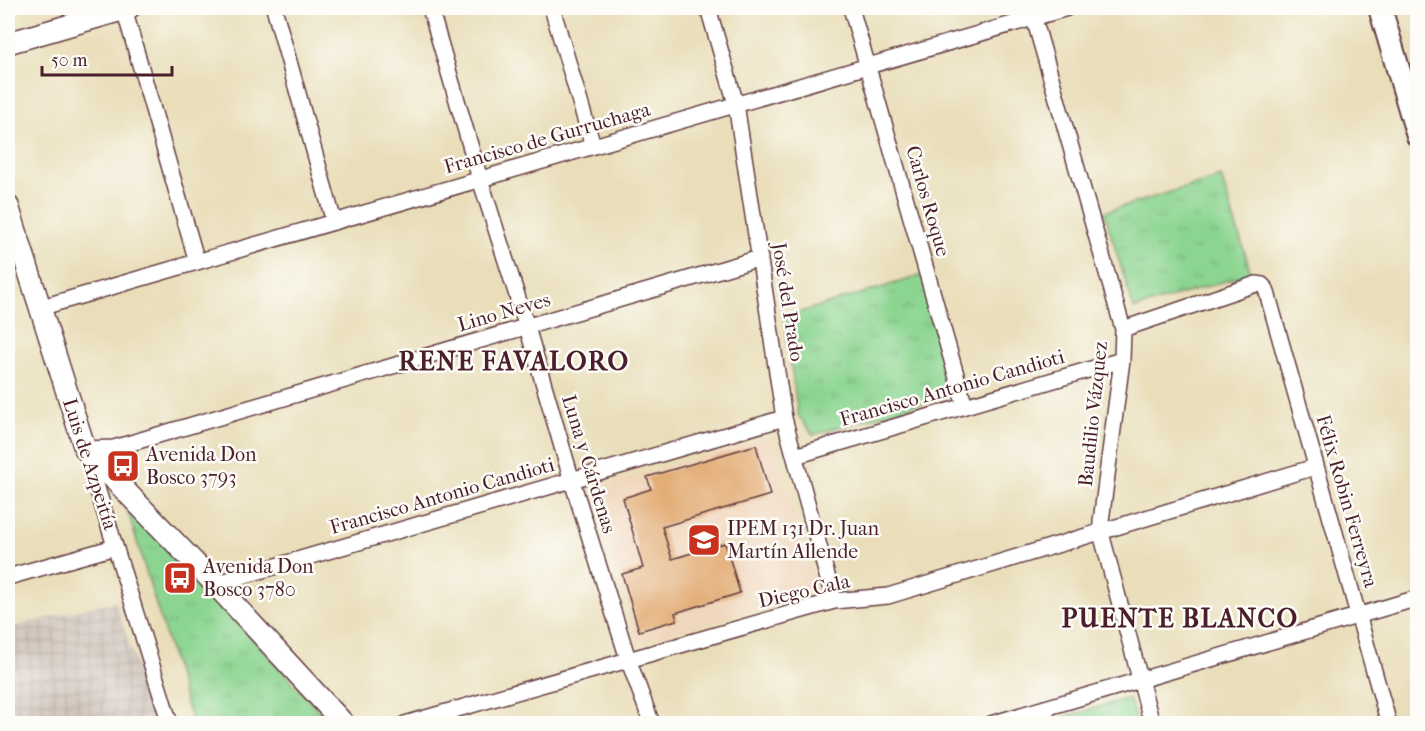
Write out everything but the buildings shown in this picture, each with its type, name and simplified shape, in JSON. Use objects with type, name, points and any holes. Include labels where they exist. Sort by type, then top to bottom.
[{"type":"main road","points":[[8,43],[127,8]]},
{"type":"main road","points":[[1380,8],[1412,94],[1418,136]]},
{"type":"main road","name":"Luis de Azpeitía","points":[[8,206],[86,449]]},
{"type":"main road","points":[[86,449],[344,723]]},
{"type":"street","points":[[127,8],[197,262]]},
{"type":"street","points":[[274,8],[334,222]]},
{"type":"street","name":"Luna y Cárdenas","points":[[430,8],[572,481],[628,659],[652,723]]},
{"type":"street","points":[[552,8],[593,146]]},
{"type":"street","name":"José del Prado","points":[[708,8],[736,104],[784,418],[834,601]]},
{"type":"street","name":"Carlos Roque","points":[[851,8],[965,406]]},
{"type":"street","name":"Francisco de Gurruchaga","points":[[39,308],[868,66],[1032,12],[1067,8]]},
{"type":"street","name":"Baudilio Vázquez","points":[[1032,12],[1123,329],[1122,360],[1101,533],[1152,723]]},
{"type":"street","name":"Lino Neves","points":[[86,449],[114,448],[760,258]]},
{"type":"street","name":"Félix Robin Ferreyra","points":[[1123,329],[1256,284],[1266,289],[1389,723]]},
{"type":"street","name":"Francisco Antonio Candioti","points":[[795,456],[1122,360]]},
{"type":"street","name":"Francisco Antonio Candioti","points":[[215,584],[784,418]]},
{"type":"street","name":"Luis de Azpeitía","points":[[86,449],[170,723]]},
{"type":"street","name":"Diego Cala","points":[[405,723],[834,601],[888,596],[1315,467]]},
{"type":"street","points":[[8,577],[116,547]]},
{"type":"street","points":[[991,723],[1418,598]]},
{"type":"street","points":[[1044,708],[1048,723]]},
{"type":"shaded area","name":"IPEM 131 Dr. Juan Martín Allende","points":[[771,436],[817,591],[638,643],[592,489]]},
{"type":"shaded area","points":[[115,601],[155,723],[8,723],[8,628]]},
{"type":"green space","points":[[1221,177],[1251,273],[1134,309],[1104,212]]},
{"type":"green space","points":[[923,275],[954,385],[947,396],[813,435],[798,415],[784,317]]},
{"type":"green space","points":[[124,499],[330,723],[192,723]]},
{"type":"green space","points":[[1129,698],[1137,723],[1059,723],[1057,719]]},
{"type":"place","name":"Avenida Don Bosco 3793","points":[[123,466]]},
{"type":"place","name":"IPEM 131 Dr. Juan Martín Allende","points":[[704,540]]},
{"type":"place","name":"Avenida Don Bosco 3780","points":[[180,578]]},
{"type":"district","name":"RENE FAVALORO","points":[[514,361]]},
{"type":"district","name":"PUENTE BLANCO","points":[[1180,618]]}]
